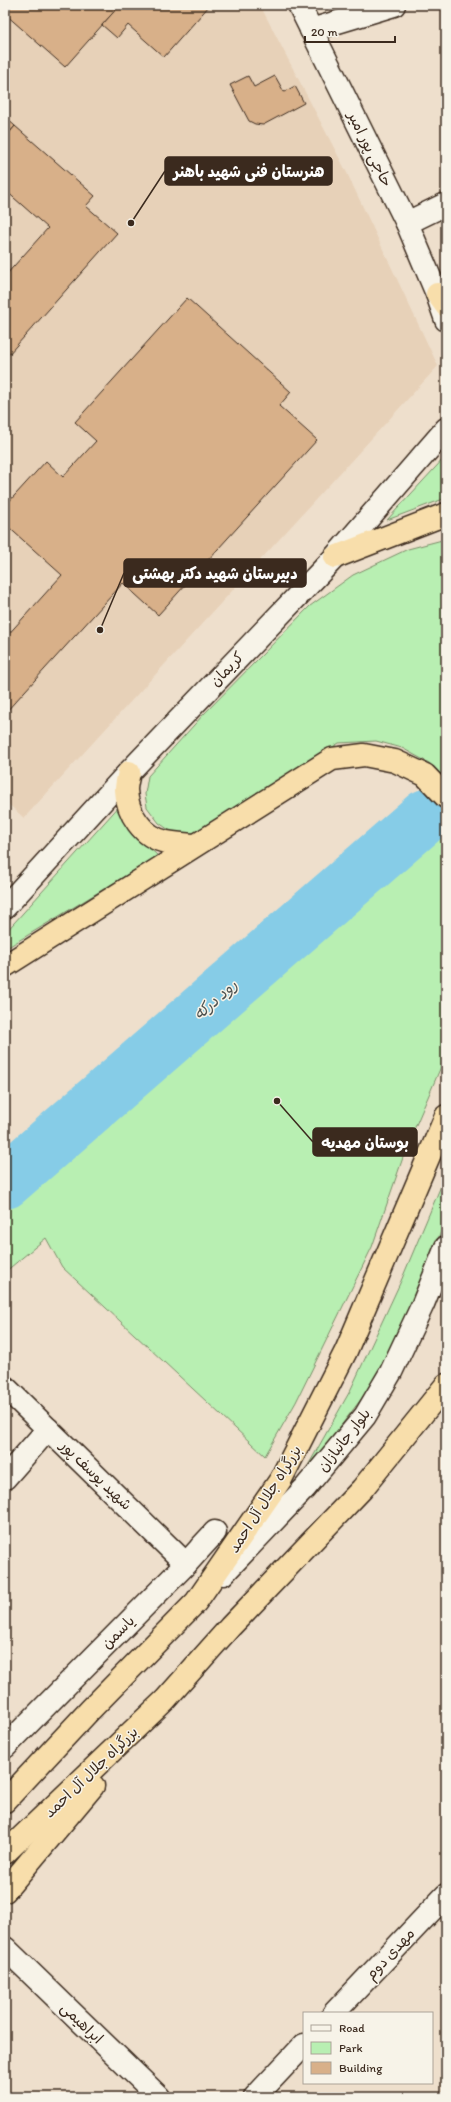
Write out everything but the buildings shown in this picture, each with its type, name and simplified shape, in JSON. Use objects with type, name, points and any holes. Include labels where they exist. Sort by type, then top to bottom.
[{"type":"highway","points":[[335,557],[446,514]]},
{"type":"highway","points":[[5,966],[332,759],[364,755],[395,761],[425,775],[446,797]]},
{"type":"highway","points":[[129,772],[126,789],[129,807],[137,822],[150,834],[166,842],[194,845]]},
{"type":"highway","name":"بزرگراه جلال آل احمد","points":[[5,1801],[90,1710],[196,1602],[281,1478],[346,1352],[446,1116]]},
{"type":"highway","name":"بزرگراه جلال آل احمد","points":[[5,1853],[166,1700],[230,1627],[362,1490],[446,1385]]},
{"type":"highway","points":[[5,1891],[166,1700]]},
{"type":"street","name":"حاجی پور امیر","points":[[299,5],[443,296]]},
{"type":"street","points":[[311,30],[394,5]]},
{"type":"street","points":[[407,223],[446,204]]},
{"type":"street","points":[[443,296],[446,320]]},
{"type":"street","name":"کریمان","points":[[5,907],[129,772],[335,557],[446,429]]},
{"type":"street","name":"بلوار جانبازان","points":[[196,1602],[305,1488],[365,1416],[392,1372],[423,1304],[446,1247]]},
{"type":"street","name":"شهید یوسف پور","points":[[5,1386],[48,1429],[193,1556]]},
{"type":"street","points":[[5,1478],[48,1429]]},
{"type":"street","name":"یاسمن","points":[[5,1747],[193,1556]]},
{"type":"street","name":"مهدی دوم","points":[[335,2012],[446,1894]]},
{"type":"street","name":"ابراهیمی","points":[[5,1948],[159,2097]]},
{"type":"street","points":[[255,2097],[303,2046]]},
{"type":"shaded area","points":[[5,5],[260,5],[346,171],[438,366],[24,818],[5,801]]},
{"type":"green space","points":[[446,456],[446,498],[387,520]]},
{"type":"green space","points":[[446,539],[446,770],[441,774],[429,763],[402,748],[376,741],[339,743],[190,835],[172,832],[159,823],[147,807],[145,794],[148,776],[203,715],[310,606],[353,575],[408,549]]},
{"type":"green space","points":[[122,803],[141,840],[158,856],[5,949],[5,933]]},
{"type":"green space","points":[[446,822],[446,1055],[407,1146],[372,1247],[296,1402],[265,1456],[62,1267],[46,1238],[5,1272],[5,1209]]},
{"type":"green space","points":[[446,1174],[446,1219],[395,1346],[362,1398],[301,1478],[350,1391],[401,1281]]},
{"type":"waterway","name":"رود درکه","points":[[5,1182],[426,816]]},
{"type":"place","name":"هنرستان فنی شهید باهنر","points":[[131,223]]},
{"type":"place","name":"دبیرستان شهید دکتر بهشتی","points":[[100,630]]},
{"type":"place","name":"بوستان مهدیه","points":[[277,1101]]}]
